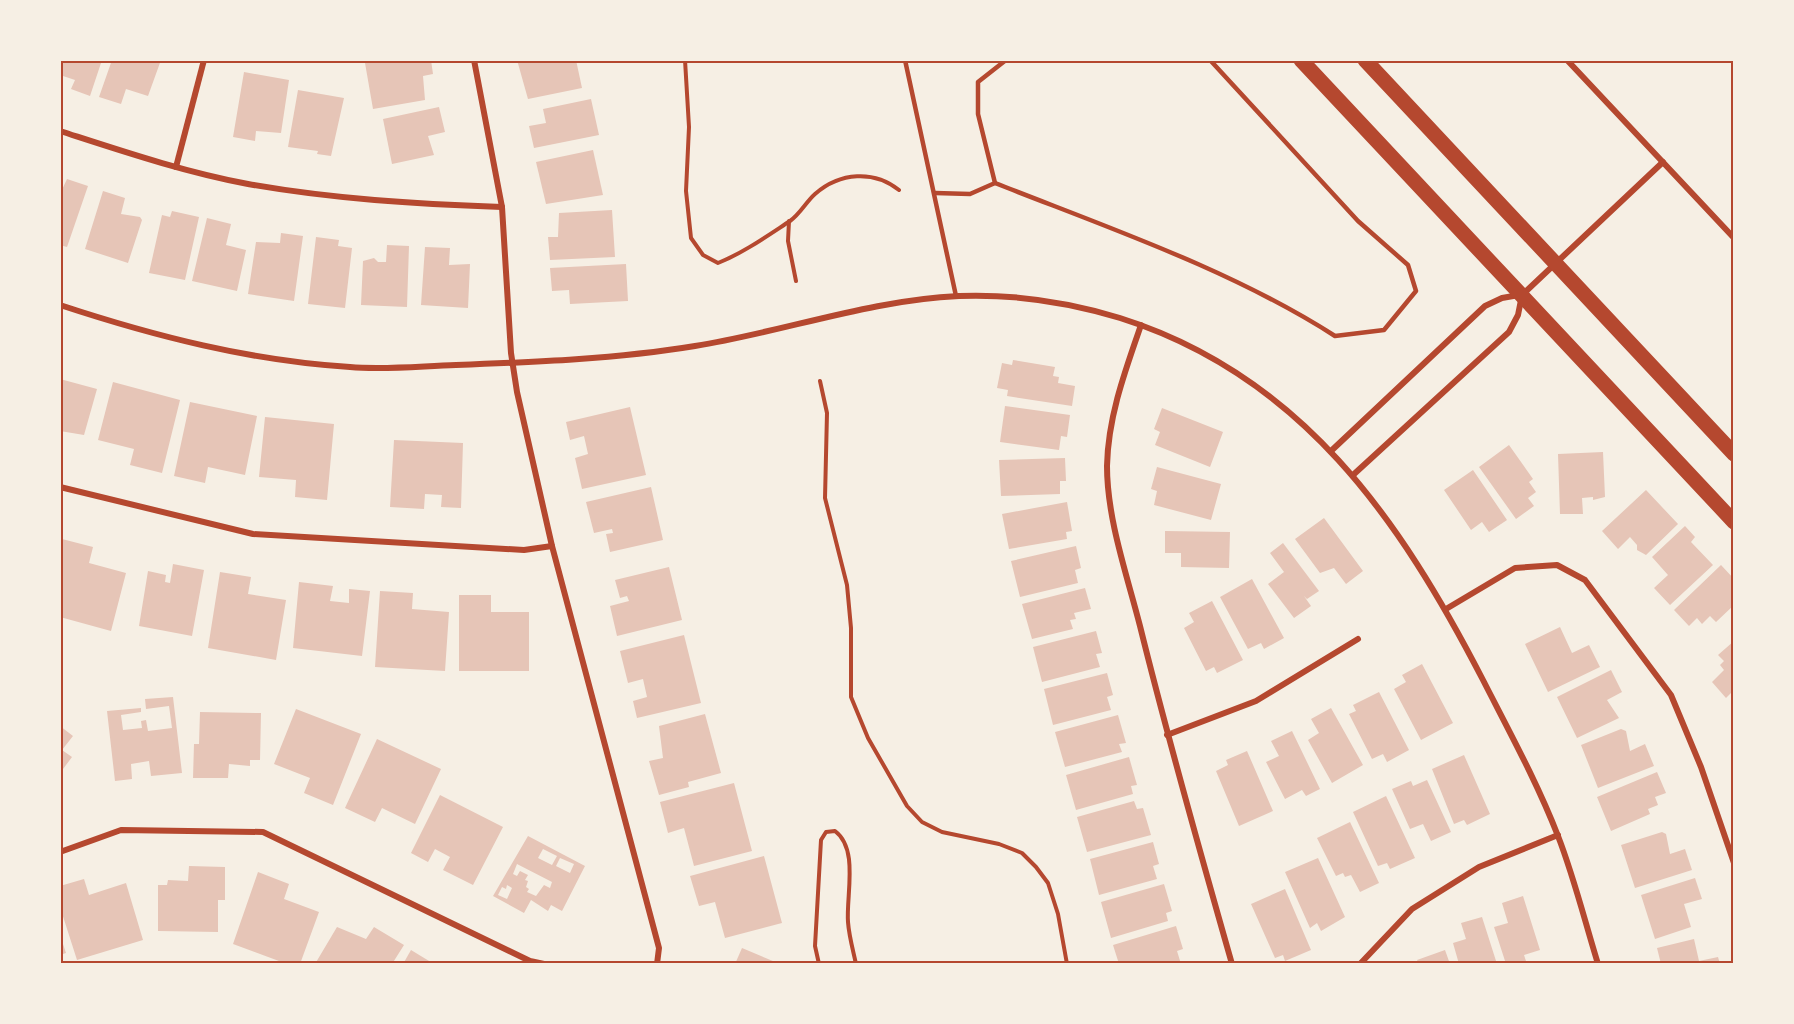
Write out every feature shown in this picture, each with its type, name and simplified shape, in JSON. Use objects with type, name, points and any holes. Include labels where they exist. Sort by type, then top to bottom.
[{"type":"main road","points":[[1301,60],[1734,522]]},
{"type":"main road","points":[[1365,60],[1734,454]]},
{"type":"street","points":[[176,167],[204,60]]},
{"type":"street","points":[[474,60],[502,207],[513,363],[552,546],[659,948],[657,964]]},
{"type":"street","points":[[1567,60],[1734,238]]},
{"type":"street","points":[[60,131],[176,167],[248,184],[326,196],[421,204],[502,207]]},
{"type":"street","points":[[1331,451],[1485,306],[1502,298],[1522,295],[1663,162]]},
{"type":"street","points":[[1353,476],[1509,332],[1518,315],[1522,295]]},
{"type":"street","points":[[60,305],[116,323],[223,351],[352,368],[606,358],[695,346],[767,333],[873,307],[956,296],[1006,297],[1058,303],[1141,325],[1200,351],[1252,382],[1293,414],[1353,476],[1390,525],[1446,609],[1513,737],[1558,836],[1598,964]]},
{"type":"street","points":[[1141,325],[1112,418],[1107,468],[1116,529],[1167,735],[1232,964]]},
{"type":"street","points":[[60,487],[253,534],[524,550],[552,546]]},
{"type":"street","points":[[1446,609],[1515,568],[1557,565],[1585,580],[1671,695],[1704,776],[1734,863]]},
{"type":"street","points":[[1167,735],[1256,701],[1358,639]]},
{"type":"street","points":[[60,852],[122,830],[263,832],[530,961],[544,964]]},
{"type":"street","points":[[1360,964],[1412,909],[1479,867],[1558,836]]},
{"type":"lane","points":[[905,60],[956,296]]},
{"type":"lane","points":[[995,183],[978,114],[978,82],[1006,60]]},
{"type":"lane","points":[[935,193],[969,194],[995,183],[1147,243],[1294,309],[1335,336],[1384,330],[1416,291],[1408,265],[1358,221],[1210,60]]},
{"type":"path","points":[[685,60],[689,127],[686,191],[691,238],[703,255],[718,263],[736,256],[789,221],[816,193],[849,177],[880,178],[899,190]]},
{"type":"path","points":[[789,221],[788,241],[796,281]]},
{"type":"path","points":[[820,381],[827,413],[825,498],[847,585],[851,628],[851,697],[868,738],[907,806],[922,822],[942,832],[999,844],[1022,853],[1036,867],[1048,883],[1058,914],[1067,964]]},
{"type":"path","points":[[819,964],[815,946],[821,840],[826,832],[835,831],[843,837],[848,851],[848,923],[856,964]]},
{"type":"building","points":[[60,60],[102,60],[90,96],[71,89],[75,80],[60,75]]},
{"type":"building","points":[[112,60],[161,60],[148,96],[126,89],[121,104],[99,97]]},
{"type":"building","points":[[382,60],[431,60],[433,74],[423,76],[425,100],[373,109],[365,63]]},
{"type":"building","points":[[517,60],[576,60],[582,88],[528,99]]},
{"type":"building","points":[[244,72],[289,80],[281,133],[256,131],[255,141],[233,137]]},
{"type":"building","points":[[298,90],[344,98],[331,156],[317,154],[318,151],[288,147]]},
{"type":"building","points":[[591,99],[599,135],[534,148],[529,126],[546,123],[543,109]]},
{"type":"building","points":[[439,107],[445,132],[428,136],[434,155],[392,164],[383,119]]},
{"type":"building","points":[[593,150],[603,195],[546,204],[536,162]]},
{"type":"building","points":[[67,179],[88,186],[67,247],[60,245],[60,194]]},
{"type":"building","points":[[103,191],[125,198],[121,214],[140,217],[142,220],[128,263],[85,249]]},
{"type":"building","points":[[612,210],[615,257],[550,260],[548,237],[558,237],[559,213]]},
{"type":"building","points":[[172,211],[199,217],[185,280],[149,273],[162,215],[170,217]]},
{"type":"building","points":[[207,218],[231,224],[226,245],[246,250],[237,291],[192,281]]},
{"type":"building","points":[[281,233],[303,236],[294,301],[248,294],[256,242],[280,243]]},
{"type":"building","points":[[316,237],[339,240],[338,246],[352,248],[345,308],[308,304]]},
{"type":"building","points":[[387,245],[409,246],[407,307],[361,305],[363,261],[374,258],[378,262],[386,262]]},
{"type":"building","points":[[425,247],[450,248],[449,265],[470,264],[468,308],[421,305]]},
{"type":"building","points":[[626,264],[628,301],[570,304],[569,290],[552,291],[550,268]]},
{"type":"building","points":[[1013,360],[1055,367],[1053,376],[1059,377],[1058,383],[1075,386],[1072,406],[1007,396],[1008,390],[997,388],[1002,363],[1012,365]]},
{"type":"building","points":[[60,379],[97,389],[84,435],[60,431]]},
{"type":"building","points":[[113,382],[180,400],[162,473],[130,465],[134,449],[98,440]]},
{"type":"building","points":[[190,402],[257,416],[245,475],[208,467],[205,483],[174,476]]},
{"type":"building","points":[[1005,406],[1070,415],[1067,437],[1061,436],[1059,450],[1000,442]]},
{"type":"building","points":[[630,407],[646,475],[582,489],[575,458],[588,454],[584,436],[570,440],[566,422]]},
{"type":"building","points":[[1162,408],[1223,432],[1210,467],[1155,445],[1160,432],[1154,429]]},
{"type":"building","points":[[265,417],[334,424],[327,500],[295,497],[296,480],[259,477]]},
{"type":"building","points":[[394,440],[463,443],[461,508],[441,507],[442,495],[425,494],[424,509],[390,507]]},
{"type":"building","points":[[1509,445],[1533,479],[1529,482],[1536,492],[1528,498],[1534,506],[1516,519],[1479,467]]},
{"type":"building","points":[[1603,452],[1605,497],[1593,500],[1593,497],[1582,498],[1583,514],[1560,514],[1558,454]]},
{"type":"building","points":[[1065,458],[1066,481],[1060,481],[1060,494],[1001,496],[999,460]]},
{"type":"building","points":[[1157,467],[1221,484],[1211,520],[1154,505],[1157,491],[1151,489]]},
{"type":"building","points":[[1473,470],[1507,520],[1489,532],[1482,522],[1471,530],[1444,490]]},
{"type":"building","points":[[651,487],[663,540],[610,552],[606,534],[613,533],[612,529],[594,533],[586,502]]},
{"type":"building","points":[[1646,490],[1678,524],[1646,555],[1637,550],[1637,545],[1630,537],[1618,549],[1602,531]]},
{"type":"building","points":[[1067,502],[1072,531],[1066,532],[1067,539],[1009,549],[1002,514]]},
{"type":"building","points":[[1324,518],[1363,571],[1346,584],[1334,568],[1320,573],[1295,539]]},
{"type":"building","points":[[1685,526],[1695,537],[1691,542],[1713,565],[1670,605],[1654,588],[1668,575],[1652,557]]},
{"type":"building","points":[[1165,531],[1230,532],[1229,568],[1181,567],[1181,553],[1165,553]]},
{"type":"building","points":[[62,539],[93,547],[89,563],[126,573],[111,631],[60,617]]},
{"type":"building","points":[[1283,543],[1319,591],[1307,599],[1304,596],[1311,606],[1294,618],[1268,584],[1284,572],[1270,553]]},
{"type":"building","points":[[1076,546],[1081,568],[1075,570],[1078,583],[1020,597],[1011,561]]},
{"type":"building","points":[[173,564],[204,570],[192,636],[139,626],[148,571],[166,575],[165,582],[170,583]]},
{"type":"building","points":[[1721,565],[1734,579],[1734,605],[1716,622],[1710,616],[1702,624],[1697,618],[1689,626],[1674,610]]},
{"type":"building","points":[[669,567],[682,620],[617,636],[610,606],[629,601],[627,596],[620,598],[615,580]]},
{"type":"building","points":[[220,572],[251,577],[248,594],[286,600],[276,660],[208,648]]},
{"type":"building","points":[[1252,579],[1284,638],[1264,649],[1261,643],[1248,649],[1220,597]]},
{"type":"building","points":[[299,582],[333,586],[330,601],[349,603],[349,589],[370,591],[362,656],[293,648]]},
{"type":"building","points":[[1085,588],[1091,609],[1074,613],[1076,619],[1070,620],[1073,629],[1032,639],[1022,604]]},
{"type":"building","points":[[380,591],[413,593],[412,609],[449,612],[445,671],[375,667]]},
{"type":"building","points":[[459,595],[491,595],[491,612],[529,612],[529,671],[459,671]]},
{"type":"building","points":[[1212,601],[1243,660],[1217,673],[1214,667],[1206,671],[1184,628],[1194,622],[1189,613]]},
{"type":"building","points":[[1560,627],[1572,653],[1589,645],[1600,667],[1548,692],[1525,644]]},
{"type":"building","points":[[1096,631],[1102,653],[1096,654],[1100,667],[1042,682],[1033,647]]},
{"type":"building","points":[[684,635],[701,703],[637,718],[633,701],[647,697],[643,679],[628,683],[620,651]]},
{"type":"building","points":[[1734,641],[1734,690],[1726,698],[1712,682],[1724,670],[1720,665],[1724,661],[1718,655]]},
{"type":"building","points":[[1422,664],[1453,723],[1421,740],[1394,689],[1406,682],[1402,675]]},
{"type":"building","points":[[1611,670],[1622,692],[1607,700],[1619,718],[1577,738],[1557,697]]},
{"type":"building","points":[[1107,673],[1113,695],[1107,697],[1111,710],[1053,725],[1044,689]]},
{"type":"building","points":[[1379,692],[1409,750],[1387,762],[1383,754],[1372,759],[1349,714],[1356,711],[1353,705]]},
{"type":"building","points":[[173,697],[182,773],[151,776],[149,761],[131,764],[132,779],[115,781],[107,711],[141,708],[141,712],[121,715],[123,730],[142,728],[141,721],[146,720],[148,731],[172,728],[169,706],[146,709],[145,699]]},
{"type":"building","points":[[1331,708],[1363,765],[1332,783],[1308,740],[1319,733],[1311,719]]},
{"type":"building","points":[[296,709],[361,734],[333,805],[304,793],[310,778],[274,764]]},
{"type":"building","points":[[200,712],[261,713],[260,760],[250,760],[250,766],[229,764],[228,778],[193,778],[194,744],[199,744]]},
{"type":"building","points":[[705,714],[721,773],[688,782],[689,787],[659,795],[649,761],[663,758],[659,726]]},
{"type":"building","points":[[1118,715],[1126,743],[1119,744],[1122,752],[1065,767],[1055,732]]},
{"type":"building","points":[[60,726],[73,736],[62,750],[72,757],[60,773]]},
{"type":"building","points":[[1621,729],[1626,731],[1630,751],[1645,744],[1654,766],[1598,788],[1581,745]]},
{"type":"building","points":[[1292,731],[1320,789],[1306,796],[1302,790],[1285,799],[1266,762],[1279,756],[1271,741]]},
{"type":"building","points":[[377,739],[441,769],[415,824],[382,808],[375,822],[345,808]]},
{"type":"building","points":[[1247,751],[1273,811],[1239,826],[1216,771],[1228,765],[1226,760]]},
{"type":"building","points":[[1464,755],[1490,814],[1467,825],[1464,820],[1454,824],[1432,769]]},
{"type":"building","points":[[1129,757],[1137,785],[1131,786],[1133,794],[1076,810],[1066,775]]},
{"type":"building","points":[[1657,772],[1666,793],[1655,797],[1658,805],[1648,809],[1650,814],[1611,831],[1597,797]]},
{"type":"building","points":[[1427,780],[1451,832],[1431,841],[1423,824],[1410,829],[1392,789],[1411,781],[1413,786]]},
{"type":"building","points":[[734,783],[752,851],[694,866],[684,828],[668,833],[660,802]]},
{"type":"building","points":[[440,795],[503,827],[473,885],[443,870],[450,857],[435,849],[428,862],[411,853]]},
{"type":"building","points":[[1386,796],[1415,858],[1390,869],[1387,863],[1378,866],[1353,812]]},
{"type":"building","points":[[1134,801],[1137,809],[1143,808],[1151,835],[1087,852],[1077,817]]},
{"type":"building","points":[[1350,822],[1379,883],[1360,892],[1351,875],[1345,877],[1343,873],[1336,876],[1317,838]]},
{"type":"building","points":[[1662,832],[1666,834],[1670,854],[1685,849],[1692,870],[1635,888],[1621,845]]},
{"type":"building","points":[[528,836],[585,866],[562,911],[551,905],[548,911],[531,900],[524,913],[493,896]],"holes":[[[543,849],[557,856],[552,865],[538,858]],[[560,858],[574,864],[570,873],[556,866]],[[517,864],[552,882],[550,888],[544,885],[536,896],[527,892],[528,881],[525,880],[528,875],[520,871],[517,876],[513,874]],[[507,885],[512,888],[507,899],[498,895],[502,887],[506,889]]]},
{"type":"building","points":[[1153,842],[1159,864],[1153,866],[1157,879],[1099,895],[1090,859]]},
{"type":"building","points":[[764,856],[782,923],[725,938],[715,902],[699,906],[690,876]]},
{"type":"building","points":[[1318,858],[1345,917],[1321,931],[1317,923],[1310,928],[1285,872]]},
{"type":"building","points":[[189,866],[225,867],[225,900],[218,900],[218,932],[158,931],[158,885],[167,885],[168,880],[188,881]]},
{"type":"building","points":[[258,872],[289,884],[284,899],[319,912],[300,964],[287,964],[233,944]]},
{"type":"building","points":[[1695,878],[1702,899],[1684,904],[1691,927],[1655,939],[1641,895]]},
{"type":"building","points":[[84,879],[89,895],[126,883],[143,940],[77,960],[60,907],[60,886]]},
{"type":"building","points":[[1164,884],[1172,911],[1166,913],[1168,921],[1111,938],[1101,902]]},
{"type":"building","points":[[1285,889],[1311,950],[1285,961],[1283,955],[1275,958],[1251,904]]},
{"type":"building","points":[[1523,896],[1540,950],[1524,955],[1526,961],[1506,964],[1494,927],[1508,923],[1502,903]]},
{"type":"building","points":[[1482,917],[1497,964],[1459,964],[1453,943],[1466,939],[1461,923]]},
{"type":"building","points":[[1176,926],[1183,949],[1177,951],[1181,964],[1119,964],[1113,945]]},
{"type":"building","points":[[337,927],[366,939],[374,927],[404,945],[392,964],[315,964]]},
{"type":"building","points":[[60,935],[66,953],[60,955]]},
{"type":"building","points":[[1694,939],[1699,961],[1718,957],[1720,964],[1661,964],[1657,948]]},
{"type":"building","points":[[742,948],[780,964],[735,964]]},
{"type":"building","points":[[411,950],[434,964],[403,964]]},
{"type":"building","points":[[1445,950],[1450,964],[1419,964],[1417,960]]}]
